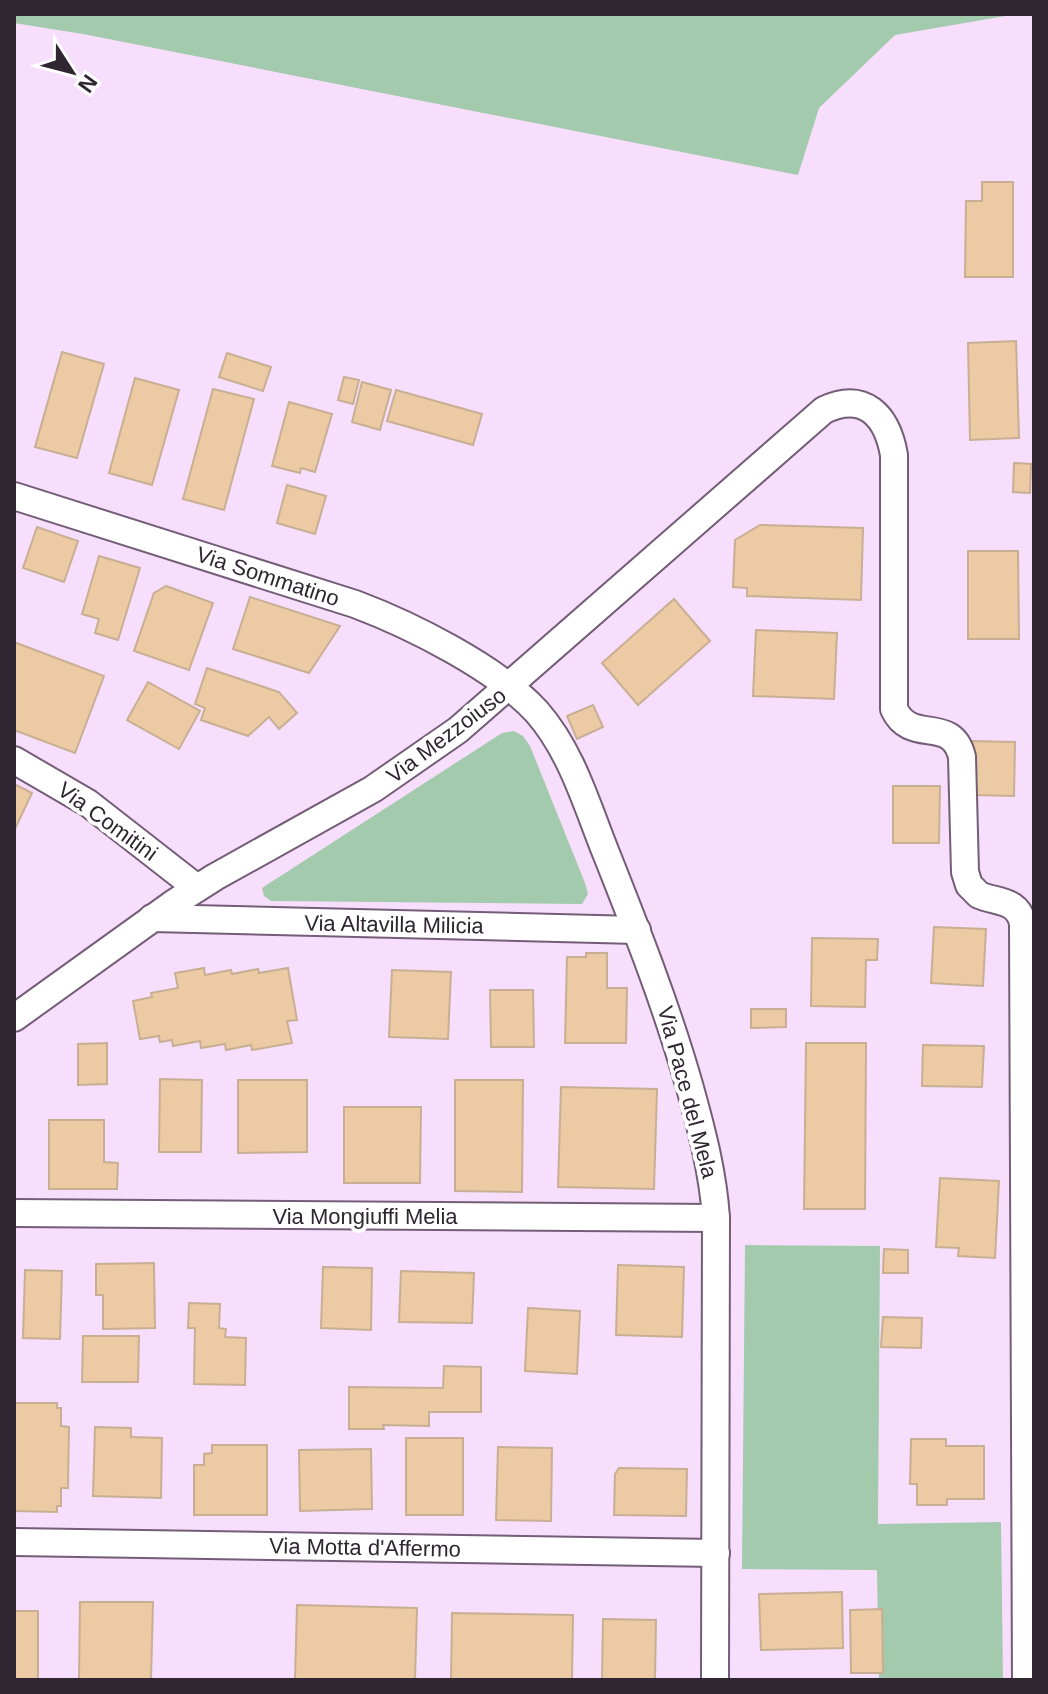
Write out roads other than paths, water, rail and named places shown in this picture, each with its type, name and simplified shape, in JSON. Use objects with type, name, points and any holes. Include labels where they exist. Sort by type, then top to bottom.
[{"type":"street","name":"Via Mezzoiuso","points":[[14,1018],[197,888],[392,777],[458,730],[817,415],[841,404],[864,405],[876,414],[890,437],[894,455],[894,709],[910,728],[943,732],[958,745],[962,757],[966,879],[979,895],[1015,906],[1023,923],[1026,1680]]},
{"type":"street","name":"Via Sommatino","points":[[14,496],[368,609],[446,647],[509,688]]},
{"type":"street","name":"Via Pace del Mela","points":[[509,688],[541,717],[565,754],[668,1013],[704,1139],[716,1218],[715,1680]]},
{"type":"street","name":"Via Comitini","points":[[14,760],[88,803],[197,888]]},
{"type":"street","name":"Via Altavilla Milicia","points":[[152,918],[637,930]]},
{"type":"street","name":"Via Mongiuffi Melia","points":[[14,1213],[716,1218]]},
{"type":"street","name":"Via Motta d'Affermo","points":[[14,1542],[716,1553]]}]
